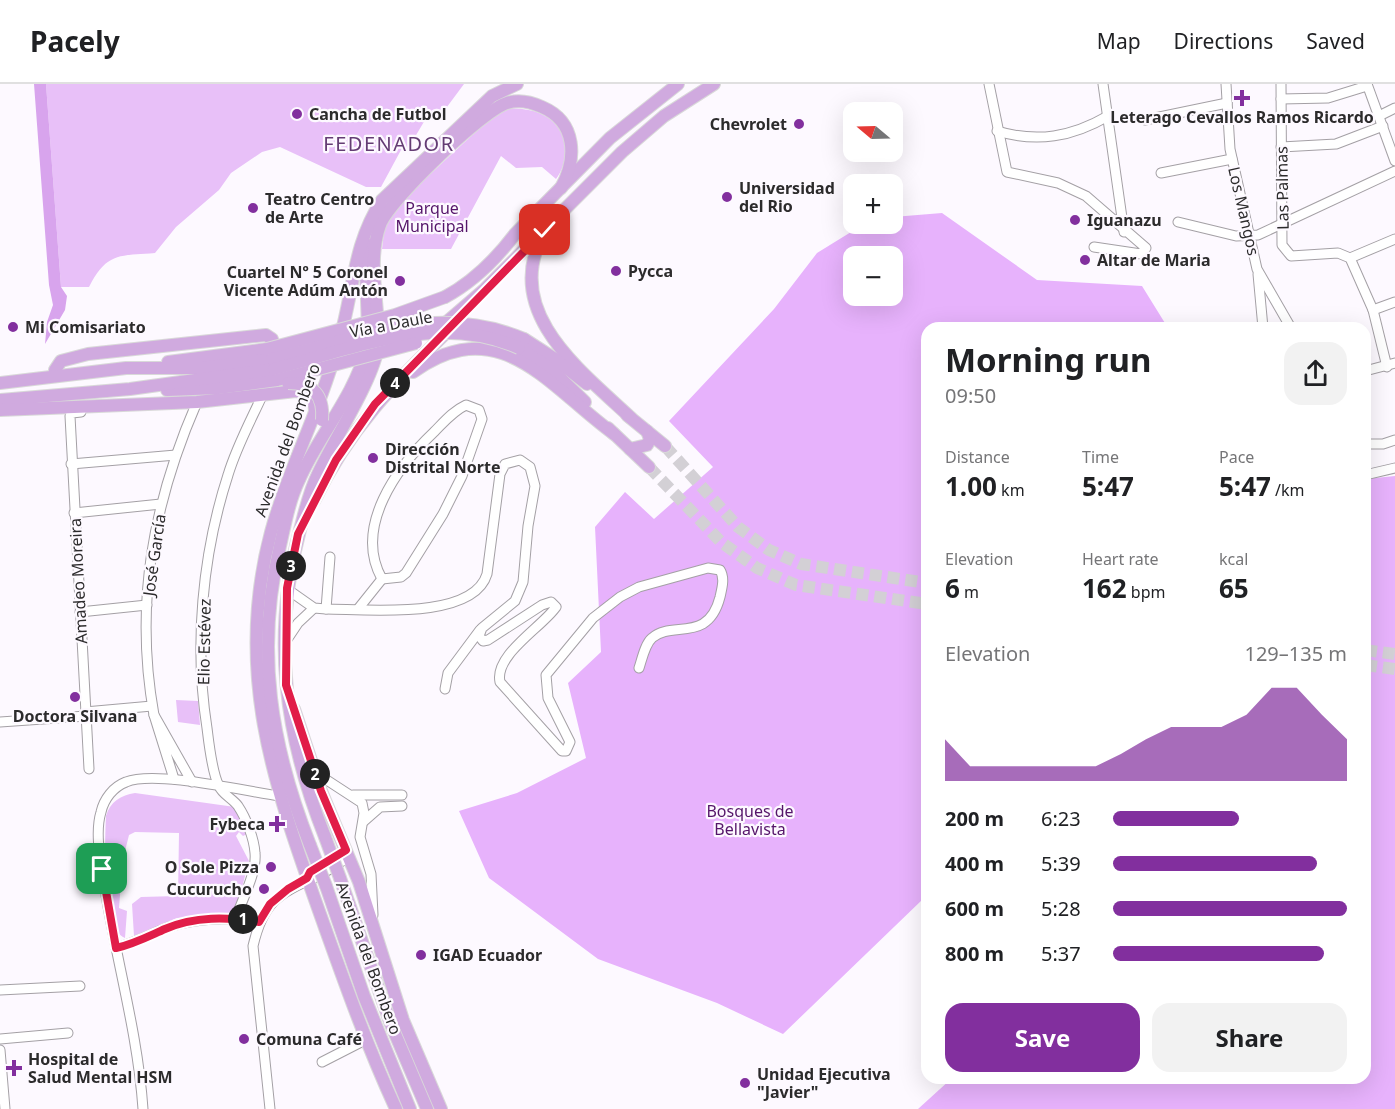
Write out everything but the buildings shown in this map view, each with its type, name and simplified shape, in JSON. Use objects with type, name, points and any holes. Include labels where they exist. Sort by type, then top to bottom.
[{"type":"main road","name":"Avenida del Bombero","points":[[396,1109],[365,1040],[279,796],[260,708],[256,657],[259,605],[271,532],[283,493],[318,419],[346,314],[358,249],[371,216],[389,192],[492,96],[517,84]]},
{"type":"main road","name":"Vía a Daule","points":[[0,400],[270,377],[396,315],[445,297],[479,273],[625,124],[678,84]]},
{"type":"main road","points":[[298,534],[347,441],[388,390],[472,306],[485,289],[644,133],[714,84]]},
{"type":"main road","points":[[298,534],[316,476],[368,377],[377,351],[375,245],[381,221],[392,203],[486,114],[512,102],[529,102],[546,109],[568,132],[572,159],[561,188]]},
{"type":"main road","name":"Avenida del Bombero","points":[[365,230],[368,332],[365,352],[352,384],[299,479],[274,568],[266,657],[278,752],[290,795],[326,886],[364,996],[410,1109]]},
{"type":"main road","points":[[545,230],[530,272],[531,291],[538,312],[559,346],[631,418]]},
{"type":"main road","name":"Vía a Daule","points":[[130,388],[174,390],[270,377],[416,343],[442,326],[485,289]]},
{"type":"main road","name":"Vía a Daule","points":[[0,410],[197,402],[402,335],[430,331],[478,334],[521,344],[560,363],[666,446]]},
{"type":"main road","points":[[55,370],[61,361],[88,354],[266,335],[272,339],[281,376],[280,387],[270,377]]},
{"type":"main road","name":"Vía a Daule","points":[[521,344],[560,376],[614,434],[649,466]]},
{"type":"main road","points":[[388,390],[439,355],[460,348],[489,350],[511,357],[537,371],[614,434]]},
{"type":"main road","name":"Vía a Daule","points":[[0,383],[152,367],[172,361],[270,377]]},
{"type":"main road","name":"Vía a Daule","points":[[0,374],[109,364],[126,368]]},
{"type":"main road","points":[[270,377],[299,383],[315,390],[322,406],[299,479]]},
{"type":"main road","points":[[630,449],[647,446],[650,439],[647,431]]},
{"type":"main road","name":"Avenida del Bombero","points":[[298,534],[287,588],[284,643],[286,685],[299,762],[390,1022],[427,1109]]},
{"type":"main road","name":"Avenida del Bombero","points":[[286,685],[314,771],[374,926],[403,1020],[441,1109]]},
{"type":"street","points":[[989,84],[1006,171],[1058,183],[1086,196],[1124,232],[1143,245],[1145,252],[1141,254],[1094,247]]},
{"type":"street","points":[[1103,84],[1124,232]]},
{"type":"street","name":"Los Mangos","points":[[1226,84],[1232,159],[1257,269],[1288,322]]},
{"type":"street","name":"Las Palmas","points":[[1281,84],[1282,245],[1287,254],[1296,257],[1338,253],[1350,258]]},
{"type":"street","points":[[1281,99],[1328,98],[1367,85],[1395,161]]},
{"type":"street","points":[[1145,120],[1227,103]]},
{"type":"street","points":[[1379,116],[1395,108]]},
{"type":"street","points":[[997,131],[1024,137],[1050,138],[1076,132],[1108,116]]},
{"type":"street","points":[[1281,147],[1336,144],[1383,126]]},
{"type":"street","points":[[1161,173],[1232,159]]},
{"type":"street","points":[[1178,222],[1250,236],[1282,225],[1395,171]]},
{"type":"street","points":[[1371,370],[1391,365],[1373,310],[1350,258],[1395,239]]},
{"type":"street","points":[[1257,269],[1262,322]]},
{"type":"street","points":[[1373,310],[1395,302]]},
{"type":"street","name":"Elio Estévez","points":[[219,788],[207,729],[201,669],[205,589],[223,490],[270,377]]},
{"type":"street","name":"José García","points":[[174,779],[153,710],[147,605],[152,547],[161,504],[176,455],[197,402]]},
{"type":"street","name":"Amadeo Moreira","points":[[86,405],[83,412],[72,413],[70,416],[88,769]]},
{"type":"street","points":[[358,609],[382,579],[401,577],[406,573],[443,514],[482,425],[482,415],[471,405],[466,405],[453,412],[414,451],[388,488],[374,535],[374,561],[382,579]]},
{"type":"street","points":[[1371,444],[1383,444],[1395,440]]},
{"type":"street","points":[[72,464],[176,455]]},
{"type":"street","points":[[287,588],[314,608],[326,609],[405,610],[455,602],[474,592],[487,574],[500,474],[506,464],[513,460],[520,460],[530,467],[535,489],[528,520],[523,582],[515,601],[480,630],[450,670],[445,689]]},
{"type":"street","points":[[1371,474],[1395,468]]},
{"type":"street","points":[[74,513],[161,504]]},
{"type":"street","points":[[326,609],[330,557]]},
{"type":"street","points":[[480,630],[481,639],[488,640],[542,605],[550,602],[556,605],[555,609],[505,660],[500,680],[562,751],[566,751],[570,742],[548,698],[545,678],[589,622],[602,609],[639,587],[708,568],[720,570],[723,578],[716,611],[696,627],[661,633],[651,638],[639,668]]},
{"type":"street","points":[[80,612],[147,605]]},
{"type":"street","points":[[284,643],[298,623],[314,608]]},
{"type":"street","points":[[0,722],[153,710]]},
{"type":"street","name":"José García","points":[[153,710],[192,783]]},
{"type":"street","points":[[314,771],[325,781],[351,794],[362,804],[364,813],[361,843],[371,874],[374,926]]},
{"type":"street","points":[[143,1109],[135,1040],[102,869],[100,813],[106,798],[125,782],[138,778],[174,779],[279,796]]},
{"type":"street","points":[[219,788],[237,805],[246,821],[255,852],[255,863],[236,918]]},
{"type":"street","points":[[351,794],[402,795]]},
{"type":"street","points":[[362,826],[370,813],[380,807],[402,806]]},
{"type":"street","points":[[270,1109],[253,946],[259,922],[270,904],[288,889],[307,878],[310,872],[347,854]]},
{"type":"street","points":[[116,948],[182,923],[207,918],[236,918],[259,922]]},
{"type":"street","points":[[0,990],[80,986]]},
{"type":"street","points":[[0,1040],[68,1033]]},
{"type":"street","points":[[322,1062],[365,1040]]},
{"type":"street","points":[[0,1050],[5,1109]]},
{"type":"green space","points":[[46,84],[464,84],[438,119],[428,115],[406,152],[401,150],[381,187],[366,187],[280,147],[262,152],[231,173],[219,190],[176,227],[155,253],[115,258],[102,267],[89,287],[61,287]]},
{"type":"green space","name":"Parque Municipal","points":[[511,108],[530,110],[543,115],[560,130],[565,155],[561,172],[556,179],[542,167],[516,168],[501,156],[451,249],[382,249],[385,223],[399,203],[496,113]]},
{"type":"green space","name":"Bosques de Bellavista","points":[[942,213],[1037,280],[1142,286],[1164,322],[921,322],[921,901],[783,1034],[717,1003],[598,959],[489,878],[459,811],[517,793],[586,758],[568,683],[601,652],[595,527],[625,492],[654,519],[713,467],[669,421],[774,309],[817,253],[848,234],[903,234],[903,216]]},
{"type":"green space","points":[[1395,476],[1395,1109],[918,1109],[946,1084],[1371,1084],[1371,478]]},
{"type":"green space","points":[[176,700],[198,701],[200,725],[178,722]]},
{"type":"green space","points":[[135,793],[235,807],[247,834],[243,836],[239,832],[236,836],[249,861],[237,906],[227,914],[177,918],[134,936],[132,904],[141,897],[178,896],[179,833],[135,832],[129,835],[122,863],[112,863],[112,869],[122,869],[119,908],[127,911],[125,938],[117,931],[108,901],[106,882],[106,816],[110,807],[117,800]]},
{"type":"shaded area","points":[[34,84],[46,84],[61,287],[67,296],[65,310],[45,344],[47,322],[53,305],[49,285]]},
{"type":"tunnel","points":[[665,446],[738,527],[769,550],[801,564],[921,582]]},
{"type":"tunnel","points":[[649,467],[721,542],[757,568],[796,585],[921,603]]},
{"type":"tunnel","points":[[1371,651],[1395,654]]},
{"type":"tunnel","points":[[1371,666],[1395,669]]},
{"type":"place","name":"Leterago Cevallos Ramos Ricardo","points":[[1242,98]]},
{"type":"place","name":"Cancha de Futbol","points":[[297,114]]},
{"type":"place","name":"Chevrolet","points":[[799,124]]},
{"type":"place","name":"Universidad del Rio","points":[[727,197]]},
{"type":"place","name":"Teatro Centro de Arte","points":[[253,208]]},
{"type":"place","name":"Iguanazu","points":[[1075,220]]},
{"type":"place","name":"Altar de Maria","points":[[1085,260]]},
{"type":"place","name":"Pycca","points":[[616,271]]},
{"type":"place","name":"Cuartel Nº 5 Coronel Vicente Adúm Antón","points":[[400,281]]},
{"type":"place","name":"Mi Comisariato","points":[[13,327]]},
{"type":"place","name":"Dirección Distrital Norte","points":[[373,458]]},
{"type":"place","name":"Doctora Silvana","points":[[75,697]]},
{"type":"place","name":"Fybeca","points":[[277,824]]},
{"type":"place","name":"O Sole Pizza","points":[[271,867]]},
{"type":"place","name":"Cucurucho","points":[[264,889]]},
{"type":"place","name":"IGAD Ecuador","points":[[421,955]]},
{"type":"place","name":"Comuna Café","points":[[244,1039]]},
{"type":"place","name":"Hospital de Salud Mental HSM","points":[[14,1068]]},
{"type":"place","name":"Unidad Ejecutiva \"Javier\"","points":[[745,1083]]},
{"type":"district","name":"FEDENADOR","points":[[389,143]]},
{"type":"route","points":[[102,869],[116,948],[132,944],[166,928],[207,918],[236,918],[259,922],[270,904],[288,889],[307,878],[310,872],[346,850],[321,791],[286,685],[284,643],[287,588],[298,534],[336,460],[362,420],[421,356],[465,314],[485,289],[545,230]]}]
